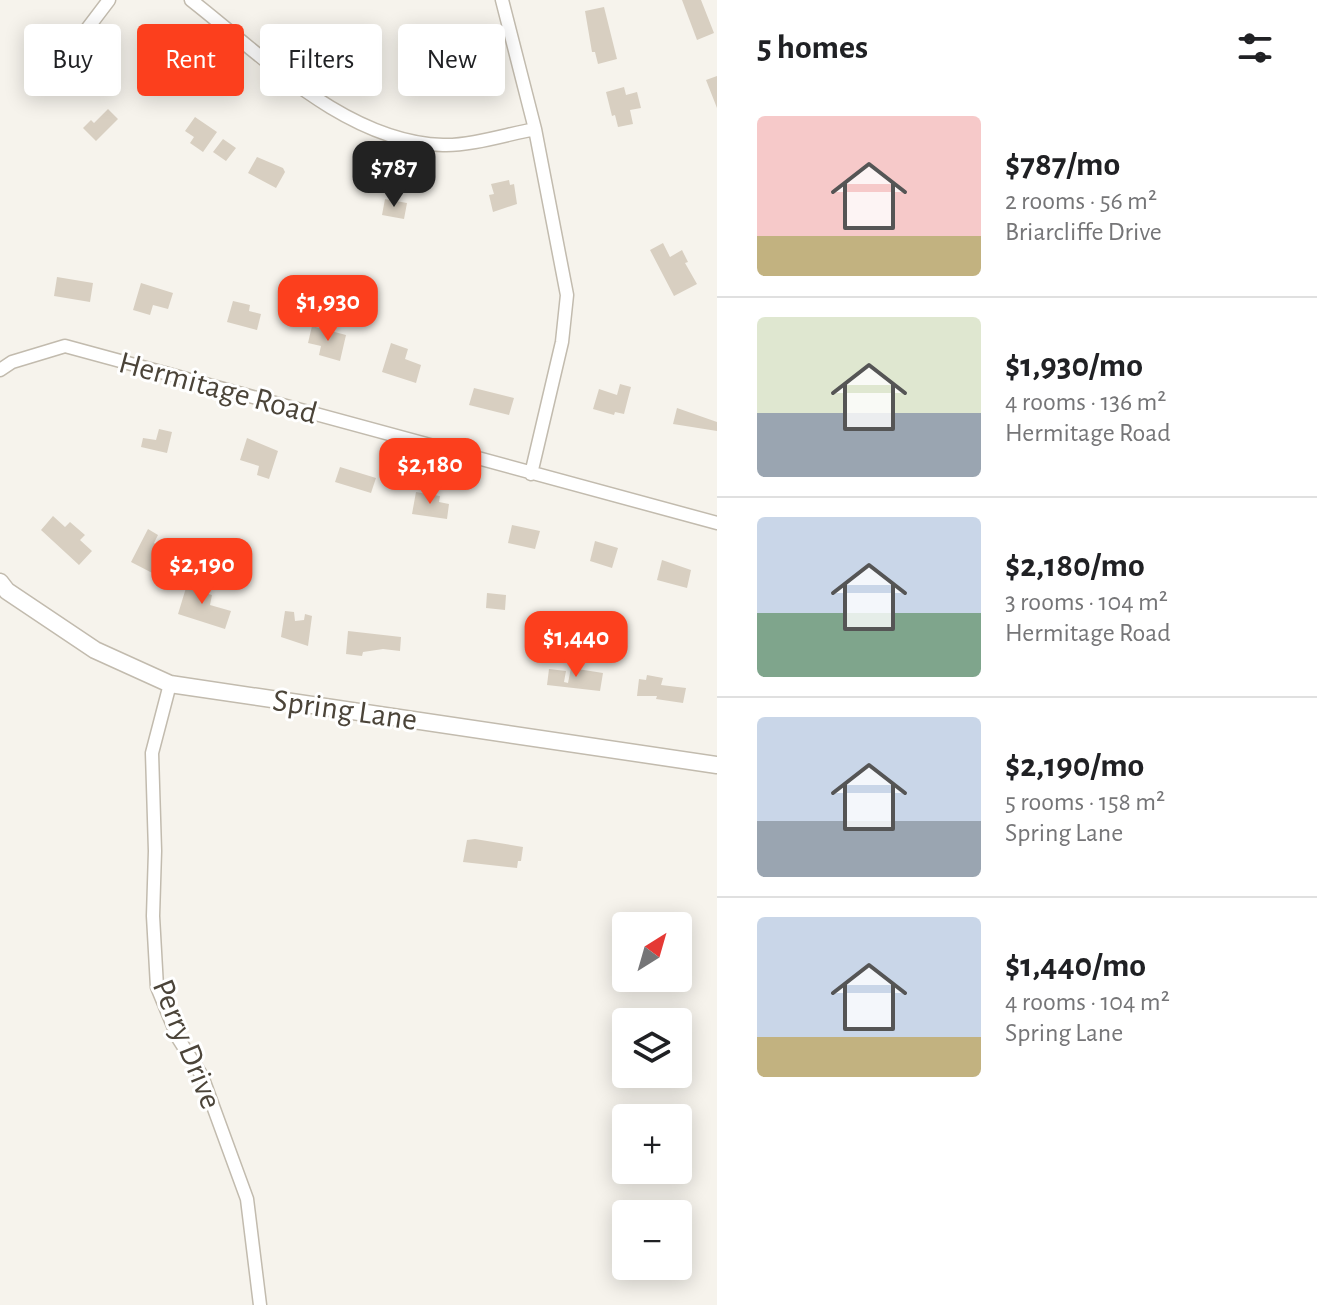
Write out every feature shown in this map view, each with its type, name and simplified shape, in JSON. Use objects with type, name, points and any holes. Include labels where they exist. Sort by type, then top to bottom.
[{"type":"street","points":[[91,24],[109,0]]},
{"type":"street","points":[[191,0],[331,109],[383,133],[444,146],[535,129]]},
{"type":"street","points":[[502,0],[535,129],[567,295],[562,342],[531,474]]},
{"type":"street","name":"Hermitage Road","points":[[0,370],[12,362],[65,346],[717,523]]},
{"type":"street","name":"Spring Lane","points":[[0,582],[7,591],[95,650],[170,684],[717,765]]},
{"type":"street","name":"Perry Drive","points":[[170,684],[152,753],[153,916],[157,987],[178,1038],[202,1076],[247,1199],[260,1305]]},
{"type":"building","points":[[682,0],[701,0],[714,33],[697,40]]},
{"type":"building","points":[[604,7],[617,59],[598,64],[595,52],[592,52],[585,11]]},
{"type":"building","points":[[717,76],[717,108],[706,80]]},
{"type":"building","points":[[624,87],[626,95],[637,92],[641,108],[630,110],[633,124],[618,127],[606,92]]},
{"type":"building","points":[[108,109],[118,119],[96,141],[83,128],[91,120],[94,123]]},
{"type":"building","points":[[195,117],[217,132],[203,152],[190,143],[194,137],[185,131]]},
{"type":"building","points":[[223,139],[236,148],[226,161],[213,152]]},
{"type":"building","points":[[257,157],[283,168],[285,172],[276,188],[248,173]]},
{"type":"building","points":[[509,180],[510,185],[514,184],[517,204],[493,212],[489,195],[494,194],[491,184]]},
{"type":"building","points":[[385,199],[407,203],[404,219],[382,215]]},
{"type":"building","points":[[663,243],[670,257],[682,250],[688,262],[685,263],[697,284],[674,296],[650,250]]},
{"type":"building","points":[[57,277],[93,283],[90,302],[54,296]]},
{"type":"building","points":[[141,283],[173,293],[168,309],[153,305],[150,315],[133,310]]},
{"type":"building","points":[[233,301],[250,305],[249,311],[261,314],[257,330],[227,322]]},
{"type":"building","points":[[312,326],[346,335],[340,361],[319,355],[321,346],[308,343]]},
{"type":"building","points":[[391,343],[408,349],[405,359],[421,365],[416,383],[382,372]]},
{"type":"building","points":[[620,384],[631,387],[624,414],[615,412],[614,415],[593,409],[599,389],[617,395]]},
{"type":"building","points":[[474,388],[514,398],[509,415],[469,405]]},
{"type":"building","points":[[677,408],[717,422],[717,431],[673,424]]},
{"type":"building","points":[[159,429],[172,432],[167,453],[141,447],[143,438],[156,440]]},
{"type":"building","points":[[247,438],[278,451],[269,479],[257,475],[259,466],[240,460]]},
{"type":"building","points":[[340,467],[376,478],[371,493],[335,482]]},
{"type":"building","points":[[416,492],[440,496],[439,502],[449,504],[447,519],[412,514]]},
{"type":"building","points":[[53,516],[65,527],[70,522],[85,535],[80,540],[92,551],[79,565],[41,530]]},
{"type":"building","points":[[512,525],[540,531],[535,549],[508,543]]},
{"type":"building","points":[[148,529],[158,535],[154,543],[176,555],[164,579],[131,562]]},
{"type":"building","points":[[595,541],[618,548],[612,568],[590,561]]},
{"type":"building","points":[[662,560],[691,570],[687,588],[657,580]]},
{"type":"building","points":[[189,578],[205,583],[202,592],[212,595],[210,605],[231,611],[225,629],[178,614]]},
{"type":"building","points":[[487,593],[506,595],[505,610],[486,608]]},
{"type":"building","points":[[285,611],[294,612],[295,621],[304,620],[305,614],[312,616],[308,646],[281,637]]},
{"type":"building","points":[[348,631],[401,637],[400,651],[383,649],[363,652],[362,656],[346,654]]},
{"type":"building","points":[[571,668],[603,673],[600,691],[547,685],[549,669],[566,671],[564,682],[568,683]]},
{"type":"building","points":[[647,675],[663,678],[661,685],[686,688],[683,703],[656,699],[657,696],[637,696],[639,679],[646,680]]},
{"type":"building","points":[[467,840],[523,847],[517,868],[463,862]]}]
